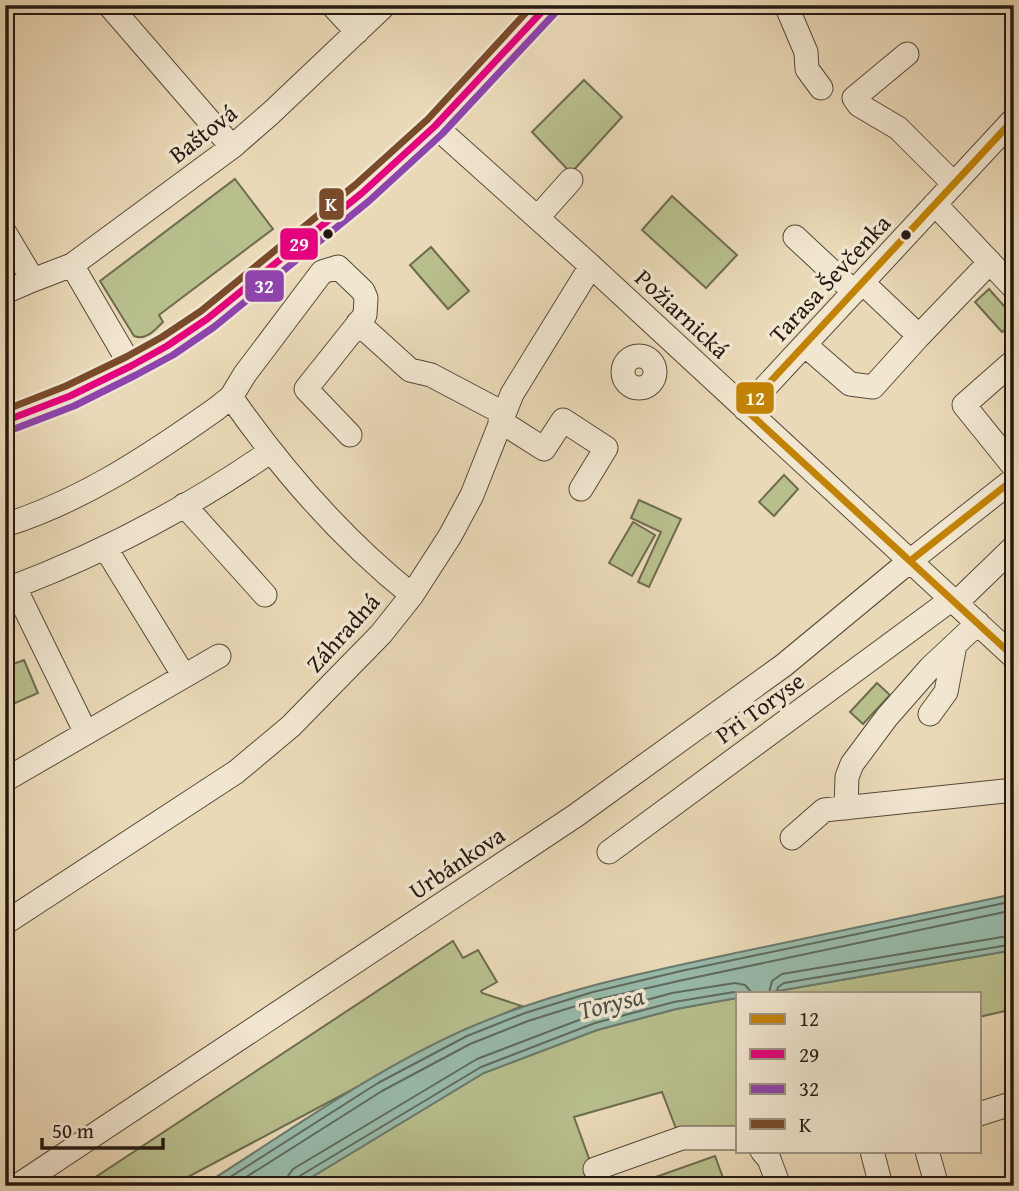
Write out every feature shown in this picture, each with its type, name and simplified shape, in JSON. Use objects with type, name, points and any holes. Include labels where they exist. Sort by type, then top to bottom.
[{"type":"street","points":[[109,5],[232,147]]},
{"type":"street","points":[[332,5],[357,32]]},
{"type":"street","name":"Baštová","points":[[33,280],[72,265],[232,147],[385,5]]},
{"type":"street","points":[[5,421],[70,396],[131,366],[167,346],[230,301],[352,201],[435,126],[548,5]]},
{"type":"street","points":[[786,5],[806,51],[807,69],[821,88]]},
{"type":"street","points":[[907,54],[854,98],[859,105],[898,128],[954,184]]},
{"type":"street","name":"Tarasa Ševčenka","points":[[745,409],[1014,119]]},
{"type":"street","name":"Požiarnická","points":[[435,126],[592,266],[910,561],[950,603],[967,634],[1014,657]]},
{"type":"street","points":[[538,217],[572,180]]},
{"type":"street","points":[[935,204],[1014,288]]},
{"type":"street","points":[[5,233],[33,280],[5,292]]},
{"type":"street","points":[[794,237],[919,336]]},
{"type":"street","points":[[805,345],[850,384],[873,387],[990,262]]},
{"type":"street","points":[[72,265],[131,366]]},
{"type":"street","name":"Záhradná","points":[[6,920],[236,772],[291,726],[381,634],[412,595],[450,536],[472,495],[512,394],[592,266]]},
{"type":"street","points":[[5,525],[41,511],[115,475],[184,432],[231,397],[251,365],[322,272],[338,267],[363,291],[366,298],[365,315],[306,389],[350,435]]},
{"type":"street","points":[[358,323],[410,370],[431,374],[501,417],[544,449],[563,420],[606,448],[580,489]]},
{"type":"street","points":[[649,360],[668,337]]},
{"type":"street","points":[[1014,361],[964,405],[1014,467]]},
{"type":"street","points":[[231,397],[271,451],[351,541],[412,595]]},
{"type":"street","points":[[86,733],[10,588],[106,549],[271,451]]},
{"type":"street","name":"Urbánkova","points":[[17,1186],[575,816],[784,664],[1014,479]]},
{"type":"street","points":[[184,505],[265,595]]},
{"type":"street","name":"Pri Toryse","points":[[609,852],[950,603],[1014,547]]},
{"type":"street","points":[[106,549],[184,676]]},
{"type":"street","points":[[930,714],[946,692],[967,634]]},
{"type":"street","points":[[846,808],[847,777],[852,764],[887,717],[930,668],[967,634]]},
{"type":"street","points":[[5,780],[219,656]]},
{"type":"street","points":[[792,838],[824,810],[1014,790]]},
{"type":"street","points":[[981,1113],[1014,1103]]},
{"type":"street","points":[[595,1169],[682,1138],[736,1138]]},
{"type":"street","points":[[763,1152],[769,1159],[779,1186]]},
{"type":"street","points":[[872,1152],[881,1186]]},
{"type":"street","points":[[927,1152],[937,1186]]},
{"type":"green space","points":[[584,80],[622,117],[571,173],[532,132]]},
{"type":"green space","points":[[235,179],[273,229],[159,315],[163,322],[153,331],[146,336],[134,336],[100,281]]},
{"type":"green space","points":[[672,196],[737,255],[706,288],[642,230]]},
{"type":"green space","points":[[431,247],[469,291],[448,309],[410,265]]},
{"type":"green space","points":[[989,289],[1004,306],[1013,298],[1014,322],[1002,332],[975,302]]},
{"type":"green space","points":[[784,475],[798,489],[774,516],[759,502]]},
{"type":"green space","points":[[639,500],[681,519],[649,587],[638,582],[661,532],[631,518]]},
{"type":"green space","points":[[633,522],[655,535],[632,576],[609,563]]},
{"type":"green space","points":[[24,660],[38,693],[13,704],[5,685],[5,667]]},
{"type":"green space","points":[[877,683],[890,695],[863,724],[850,712]]},
{"type":"green space","points":[[453,941],[463,958],[478,950],[497,982],[481,991],[482,993],[522,1006],[464,1030],[171,1186],[82,1186]]},
{"type":"green space","points":[[1014,950],[1014,1009],[981,1017],[981,992],[772,992]]},
{"type":"green space","points":[[736,998],[736,1131],[677,1131],[662,1092],[574,1117],[599,1186],[297,1186],[483,1073],[597,1030],[676,1009]]},
{"type":"green space","points":[[715,1156],[726,1186],[633,1186],[633,1185]]},
{"type":"water","name":"Torysa","points":[[1014,894],[1014,950],[772,992],[736,992],[736,998],[676,1009],[597,1030],[484,1073],[297,1186],[202,1186],[398,1063],[466,1029],[568,992],[709,958]]},
{"type":"transit line","name":"K","points":[[5,410],[66,386],[126,357],[201,311],[355,185],[428,119],[533,5]]},
{"type":"transit line","name":"29","points":[[5,421],[70,396],[131,366],[207,319],[362,193],[435,126],[548,5]]},
{"type":"transit line","name":"32","points":[[9,431],[74,406],[136,375],[173,355],[214,327],[369,201],[442,134],[556,12]]},
{"type":"transit line","name":"12","points":[[1014,119],[745,409],[1014,657]]},
{"type":"transit line","name":"12","points":[[910,561],[1014,479]]}]
